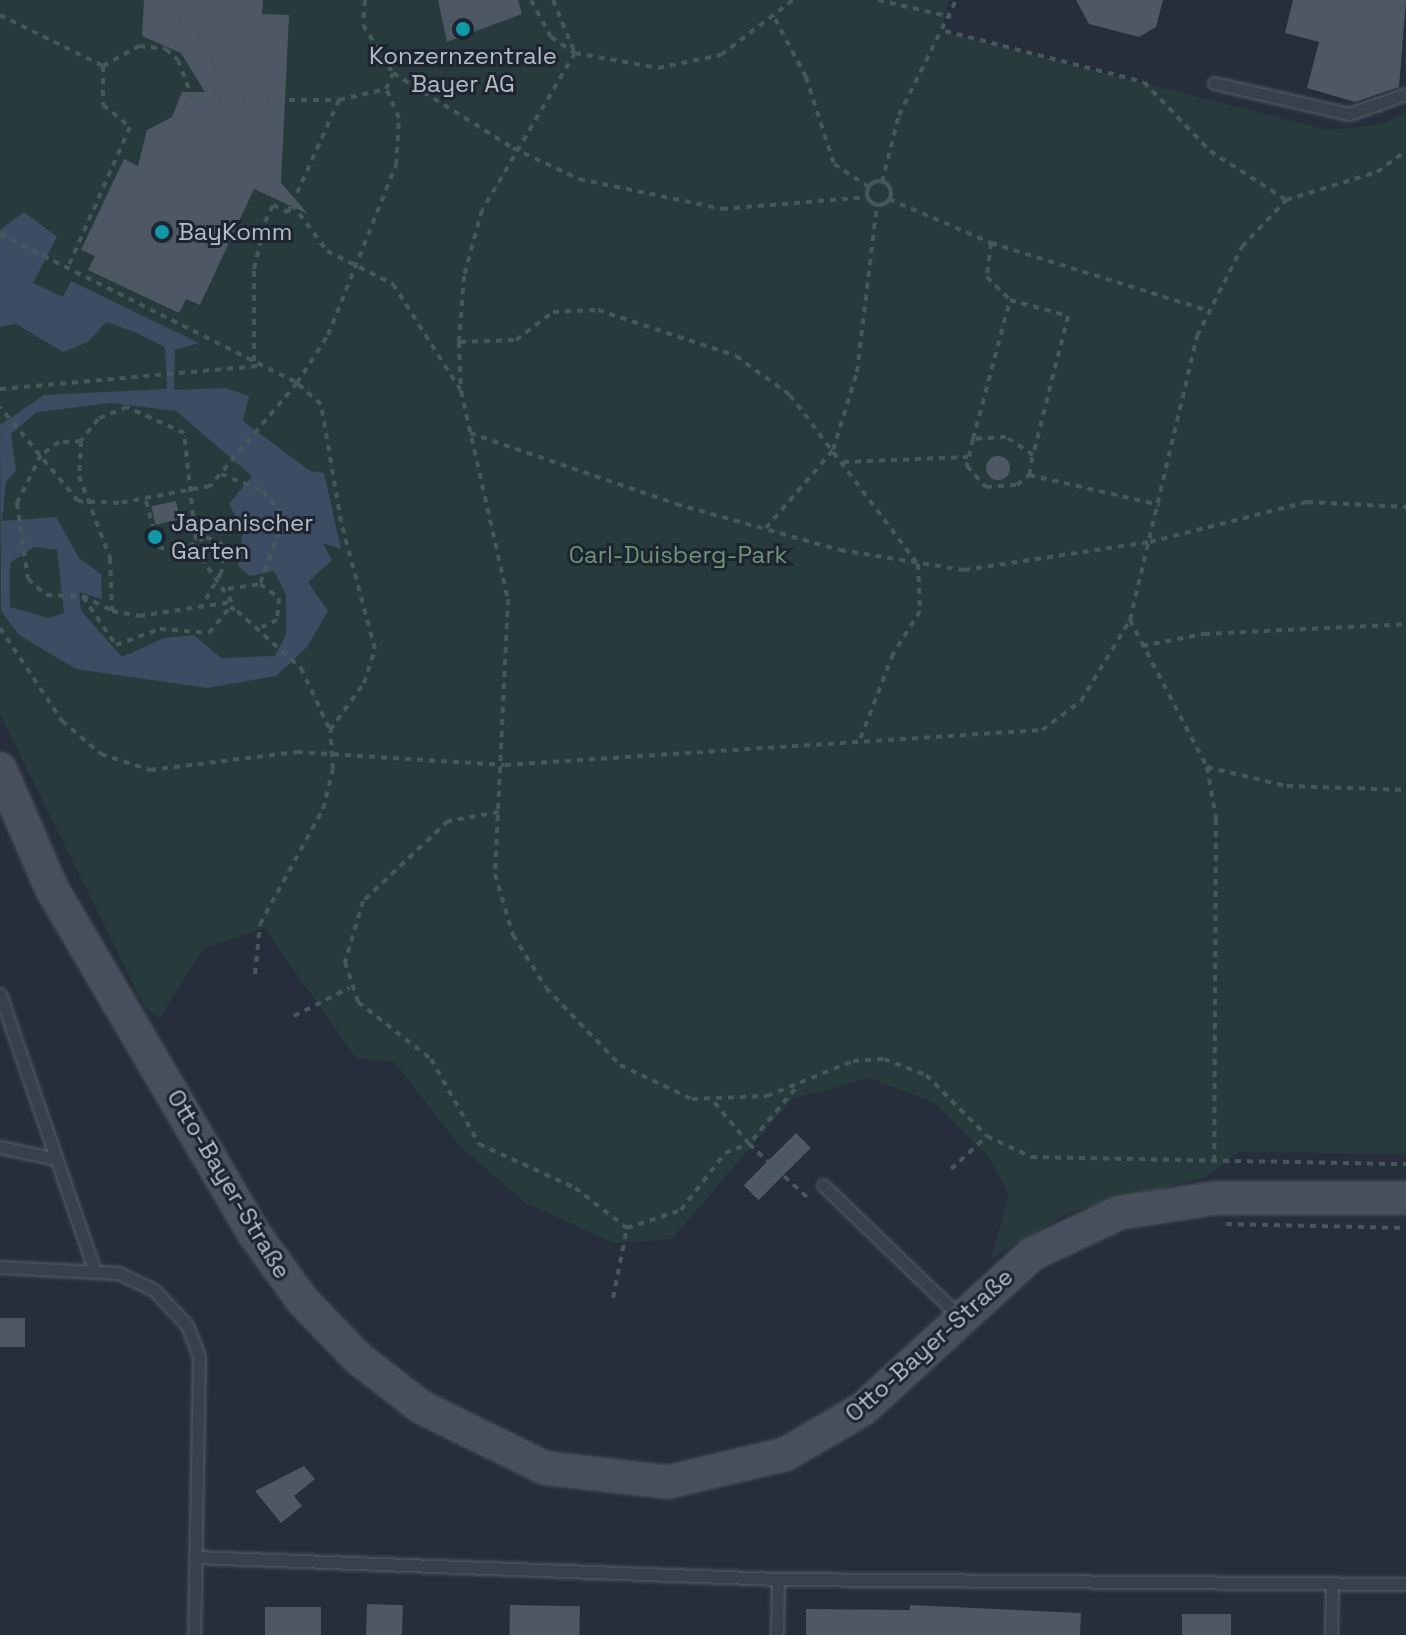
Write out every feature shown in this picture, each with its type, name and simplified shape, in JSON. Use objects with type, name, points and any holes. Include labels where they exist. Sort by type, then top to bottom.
[{"type":"street","name":"Otto-Bayer-Straße","points":[[0,769],[52,889],[277,1268],[358,1358],[456,1428],[575,1475],[637,1483],[730,1473],[839,1426],[1032,1254],[1119,1213],[1216,1198],[1406,1198]]},
{"type":"lane","points":[[1214,83],[1349,114],[1406,94]]},
{"type":"lane","points":[[0,994],[94,1268]]},
{"type":"lane","points":[[0,1147],[56,1159]]},
{"type":"lane","points":[[823,1185],[960,1316]]},
{"type":"lane","points":[[0,1267],[94,1268],[154,1290],[187,1325],[199,1357],[194,1635]]},
{"type":"lane","points":[[195,1557],[778,1579],[1406,1584]]},
{"type":"lane","points":[[777,1635],[778,1579]]},
{"type":"lane","points":[[1331,1635],[1332,1584]]},
{"type":"path","points":[[182,0],[180,18],[200,35],[215,65],[215,100]]},
{"type":"path","points":[[365,0],[363,25],[393,73],[513,148],[579,179],[686,206],[783,209],[868,197],[877,204]]},
{"type":"path","points":[[531,0],[551,37],[575,53],[619,65],[697,64],[775,19],[793,0]]},
{"type":"path","points":[[553,0],[575,53]]},
{"type":"path","points":[[878,0],[951,17]]},
{"type":"path","points":[[956,0],[945,31],[899,115],[882,182],[889,199],[991,243],[1206,310]]},
{"type":"path","points":[[0,15],[103,66]]},
{"type":"path","points":[[775,19],[806,77],[834,164],[869,187]]},
{"type":"path","points":[[945,31],[1144,82],[1210,151],[1286,200]]},
{"type":"path","points":[[103,66],[127,50],[153,45],[178,60],[193,100],[339,100],[386,89]]},
{"type":"path","points":[[575,53],[513,148],[471,242],[459,342],[461,391],[508,599],[505,765],[499,812],[500,900],[546,988],[596,1046],[640,1078],[714,1102],[795,1089],[853,1061],[899,1062],[926,1075],[987,1136],[1047,1159],[1406,1164]]},
{"type":"path","points":[[68,267],[130,127],[103,105],[103,66]]},
{"type":"path","points":[[0,407],[69,494],[88,503],[146,500],[195,493],[221,474],[297,383],[356,268],[396,165],[399,118],[386,89],[393,73]]},
{"type":"path","points":[[254,361],[254,269],[265,222],[273,205],[288,212],[339,100]]},
{"type":"path","points":[[0,628],[62,721],[115,761],[170,771],[275,753],[333,753],[505,765],[1016,735],[1053,725],[1081,701],[1130,620],[1206,310],[1254,229],[1286,200],[1377,172],[1406,151]]},
{"type":"path","points":[[869,187],[882,182]]},
{"type":"path","points":[[868,197],[869,187]]},
{"type":"path","points":[[877,204],[889,199]]},
{"type":"path","points":[[292,204],[327,251],[393,284],[461,391]]},
{"type":"path","points":[[766,528],[833,450],[857,372],[877,204]]},
{"type":"path","points":[[0,234],[297,383],[321,404],[341,522],[375,636],[369,673],[330,730]]},
{"type":"path","points":[[991,243],[987,277],[1010,300],[1068,316],[1029,475]]},
{"type":"path","points":[[1010,300],[968,457],[974,480],[986,487],[1002,489],[1029,475],[1160,505]]},
{"type":"path","points":[[459,342],[516,340],[553,312],[577,308],[666,329],[736,356],[790,395],[918,564],[920,611],[893,654],[859,742]]},
{"type":"path","points":[[0,389],[263,366]]},
{"type":"path","points":[[83,596],[116,645],[160,629],[209,633],[230,607],[228,589],[202,564],[196,540],[195,493],[189,446],[171,421],[127,407],[98,419],[81,441],[79,476],[110,558],[112,611]]},
{"type":"path","points":[[470,433],[766,528],[918,564],[964,570],[1150,542],[1307,502],[1406,507]]},
{"type":"path","points":[[973,439],[1006,437],[1033,455]]},
{"type":"path","points":[[81,441],[59,442],[41,455],[17,510],[28,579],[57,599],[83,596],[112,611],[139,616],[203,604],[230,607],[262,627],[301,668],[330,730],[333,753],[323,809],[260,924],[255,974]]},
{"type":"path","points":[[842,462],[968,457]]},
{"type":"path","points":[[221,474],[263,491],[279,510],[279,532],[260,584]]},
{"type":"path","points":[[146,500],[158,547],[178,552],[196,540],[217,537],[224,545],[218,578],[203,604]]},
{"type":"path","points":[[228,589],[260,584],[279,598],[280,613],[262,627]]},
{"type":"path","points":[[1130,620],[1207,767],[1216,819],[1214,1160]]},
{"type":"path","points":[[1142,646],[1204,634],[1406,624]]},
{"type":"path","points":[[1207,767],[1287,786],[1406,790]]},
{"type":"path","points":[[349,988],[350,934],[374,887],[448,821],[499,812]]},
{"type":"path","points":[[294,1016],[349,988]]},
{"type":"path","points":[[349,988],[431,1059],[479,1144],[575,1188],[627,1228]]},
{"type":"path","points":[[627,1228],[681,1210],[725,1153],[749,1144],[795,1089]]},
{"type":"path","points":[[714,1102],[749,1144],[809,1199]]},
{"type":"path","points":[[951,1169],[987,1136]]},
{"type":"path","points":[[613,1298],[627,1228]]},
{"type":"green space","name":"Carl-Duisberg-Park","points":[[0,0],[949,0],[941,31],[1328,130],[1382,124],[1406,112],[1406,1154],[1239,1152],[1206,1177],[1070,1212],[991,1258],[1009,1195],[988,1156],[935,1103],[870,1078],[792,1099],[672,1239],[614,1243],[524,1202],[460,1146],[394,1062],[356,1058],[264,928],[204,948],[159,1019],[144,1006],[0,714]]},
{"type":"water","points":[[24,212],[57,237],[33,283],[63,297],[71,281],[199,343],[175,350],[174,390],[225,388],[249,396],[243,421],[310,471],[324,473],[341,549],[323,543],[332,560],[308,582],[328,611],[307,647],[276,676],[207,688],[76,669],[19,635],[1,611],[0,425],[44,395],[167,389],[165,347],[135,332],[106,322],[88,342],[63,352],[16,324],[0,327],[0,230]],"holes":[[[111,403],[176,411],[252,476],[229,504],[243,530],[238,566],[250,576],[274,571],[286,595],[286,635],[275,656],[221,658],[194,635],[164,638],[122,657],[81,611],[79,592],[102,599],[101,574],[79,558],[56,517],[2,521],[6,482],[16,471],[11,434],[37,412]],[[34,547],[57,550],[64,613],[48,618],[10,607],[10,563]]]},
{"type":"building","points":[[144,0],[263,0],[262,14],[289,15],[281,183],[308,214],[254,189],[200,305],[186,299],[179,313],[88,270],[95,256],[81,250],[124,159],[138,166],[147,130],[172,117],[182,92],[205,92],[181,53],[142,36]]},
{"type":"building","name":"Konzernzentrale Bayer AG","points":[[438,0],[518,0],[522,14],[447,42]]},
{"type":"building","points":[[1076,0],[1163,0],[1156,27],[1139,37],[1089,24]]},
{"type":"building","points":[[1293,0],[1406,0],[1399,87],[1355,102],[1307,88],[1319,42],[1285,33]]},
{"type":"building","points":[[998,456],[1007,459],[1010,468],[1007,477],[998,480],[989,477],[986,468],[989,459]]},
{"type":"building","points":[[176,501],[180,520],[155,525],[152,506]]},
{"type":"building","points":[[796,1133],[811,1148],[759,1200],[744,1185]]},
{"type":"building","points":[[0,1318],[25,1318],[25,1347],[0,1347]]},
{"type":"building","points":[[304,1466],[315,1479],[294,1496],[302,1506],[281,1523],[255,1491]]},
{"type":"building","points":[[367,1604],[403,1605],[402,1635],[366,1635]]},
{"type":"building","points":[[510,1605],[580,1606],[579,1635],[509,1635]]},
{"type":"building","points":[[910,1605],[1081,1613],[1080,1635],[806,1635],[806,1609],[910,1610]]},
{"type":"building","points":[[265,1607],[321,1607],[321,1635],[265,1635]]},
{"type":"building","points":[[1182,1614],[1231,1614],[1231,1635],[1182,1635]]},
{"type":"place","name":"Konzernzentrale Bayer AG","points":[[463,29]]},
{"type":"place","name":"BayKomm","points":[[162,232]]},
{"type":"place","name":"Japanischer Garten","points":[[155,537]]}]
